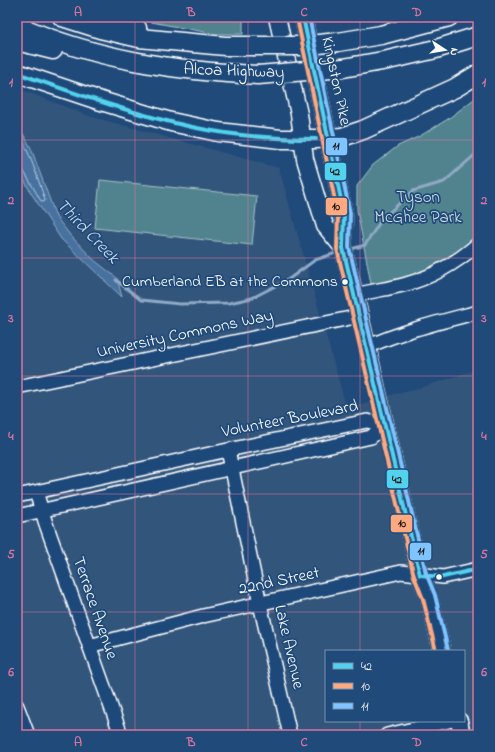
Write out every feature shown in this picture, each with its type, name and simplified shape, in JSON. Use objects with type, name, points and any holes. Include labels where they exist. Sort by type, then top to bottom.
[{"type":"highway","name":"Alcoa Highway","points":[[62,17],[100,29],[139,38],[225,46],[299,46],[338,42],[381,35],[449,17]]},
{"type":"highway","points":[[108,17],[142,30],[189,43]]},
{"type":"highway","name":"Alcoa Highway","points":[[17,25],[68,45],[138,63],[218,73],[258,75],[343,68],[436,49],[478,36]]},
{"type":"highway","points":[[17,41],[53,50],[138,63]]},
{"type":"highway","points":[[17,73],[101,102],[171,122],[218,132],[281,139],[342,138],[455,88],[478,74]]},
{"type":"main road","name":"Kingston Pike","points":[[277,17],[299,114],[305,159],[324,226],[342,248]]},
{"type":"main road","name":"Kingston Pike","points":[[303,17],[344,214],[342,248],[360,316],[420,575]]},
{"type":"main road","points":[[420,575],[420,600],[432,650]]},
{"type":"main road","points":[[420,575],[429,597],[442,650]]},
{"type":"main road","points":[[449,722],[452,735]]},
{"type":"main road","points":[[459,722],[462,735]]},
{"type":"street","points":[[354,295],[404,285],[442,271],[460,259],[478,244]]},
{"type":"street","points":[[367,347],[419,328],[478,312]]},
{"type":"street","name":"University Commons Way","points":[[17,386],[360,316]]},
{"type":"street","name":"Volunteer Boulevard","points":[[17,496],[228,450],[367,422],[385,425]]},
{"type":"street","name":"Volunteer Boulevard","points":[[17,516],[371,437],[385,425]]},
{"type":"street","name":"Lake Avenue","points":[[228,450],[260,604],[290,735]]},
{"type":"street","name":"Terrace Avenue","points":[[36,492],[121,735]]},
{"type":"street","name":"22nd Street","points":[[89,646],[203,616],[401,572],[444,577],[478,569]]},
{"type":"street","points":[[17,706],[28,735]]},
{"type":"street","points":[[387,735],[445,722]]},
{"type":"shaded area","points":[[17,88],[89,116],[279,168],[347,410],[478,369],[478,735],[33,735],[17,689]]},
{"type":"green space","points":[[125,17],[245,17],[243,22],[243,34],[215,34]]},
{"type":"green space","name":"Tyson McGhee Park","points":[[478,96],[478,239],[468,249],[411,279],[371,284],[357,210],[357,186],[373,165],[398,146],[420,136],[448,119]]},
{"type":"green space","points":[[100,180],[257,196],[252,245],[95,228]]},
{"type":"water","name":"Third Creek","points":[[17,123],[31,148],[56,217],[70,235],[94,260],[117,278],[122,297],[61,239],[31,193],[17,167]]},
{"type":"waterway","name":"Third Creek","points":[[348,250],[365,245],[382,219],[413,191],[444,182],[478,152]]},
{"type":"waterway","name":"Third Creek","points":[[116,280],[141,300],[180,304],[229,303],[252,298],[289,279],[315,260],[339,252]]},
{"type":"transit line","name":"42","points":[[303,17],[344,214],[343,248],[420,575],[443,577],[478,569]]},
{"type":"transit line","name":"11","points":[[309,17],[350,213],[349,247],[426,573],[435,595],[448,650]]},
{"type":"transit line","name":"10","points":[[297,18],[338,215],[337,249],[414,576],[423,599],[436,650]]},
{"type":"transit line","name":"42","points":[[17,73],[126,109],[192,127],[223,133],[316,139]]},
{"type":"place","name":"Cumberland EB at the Commons","points":[[345,282]]}]
